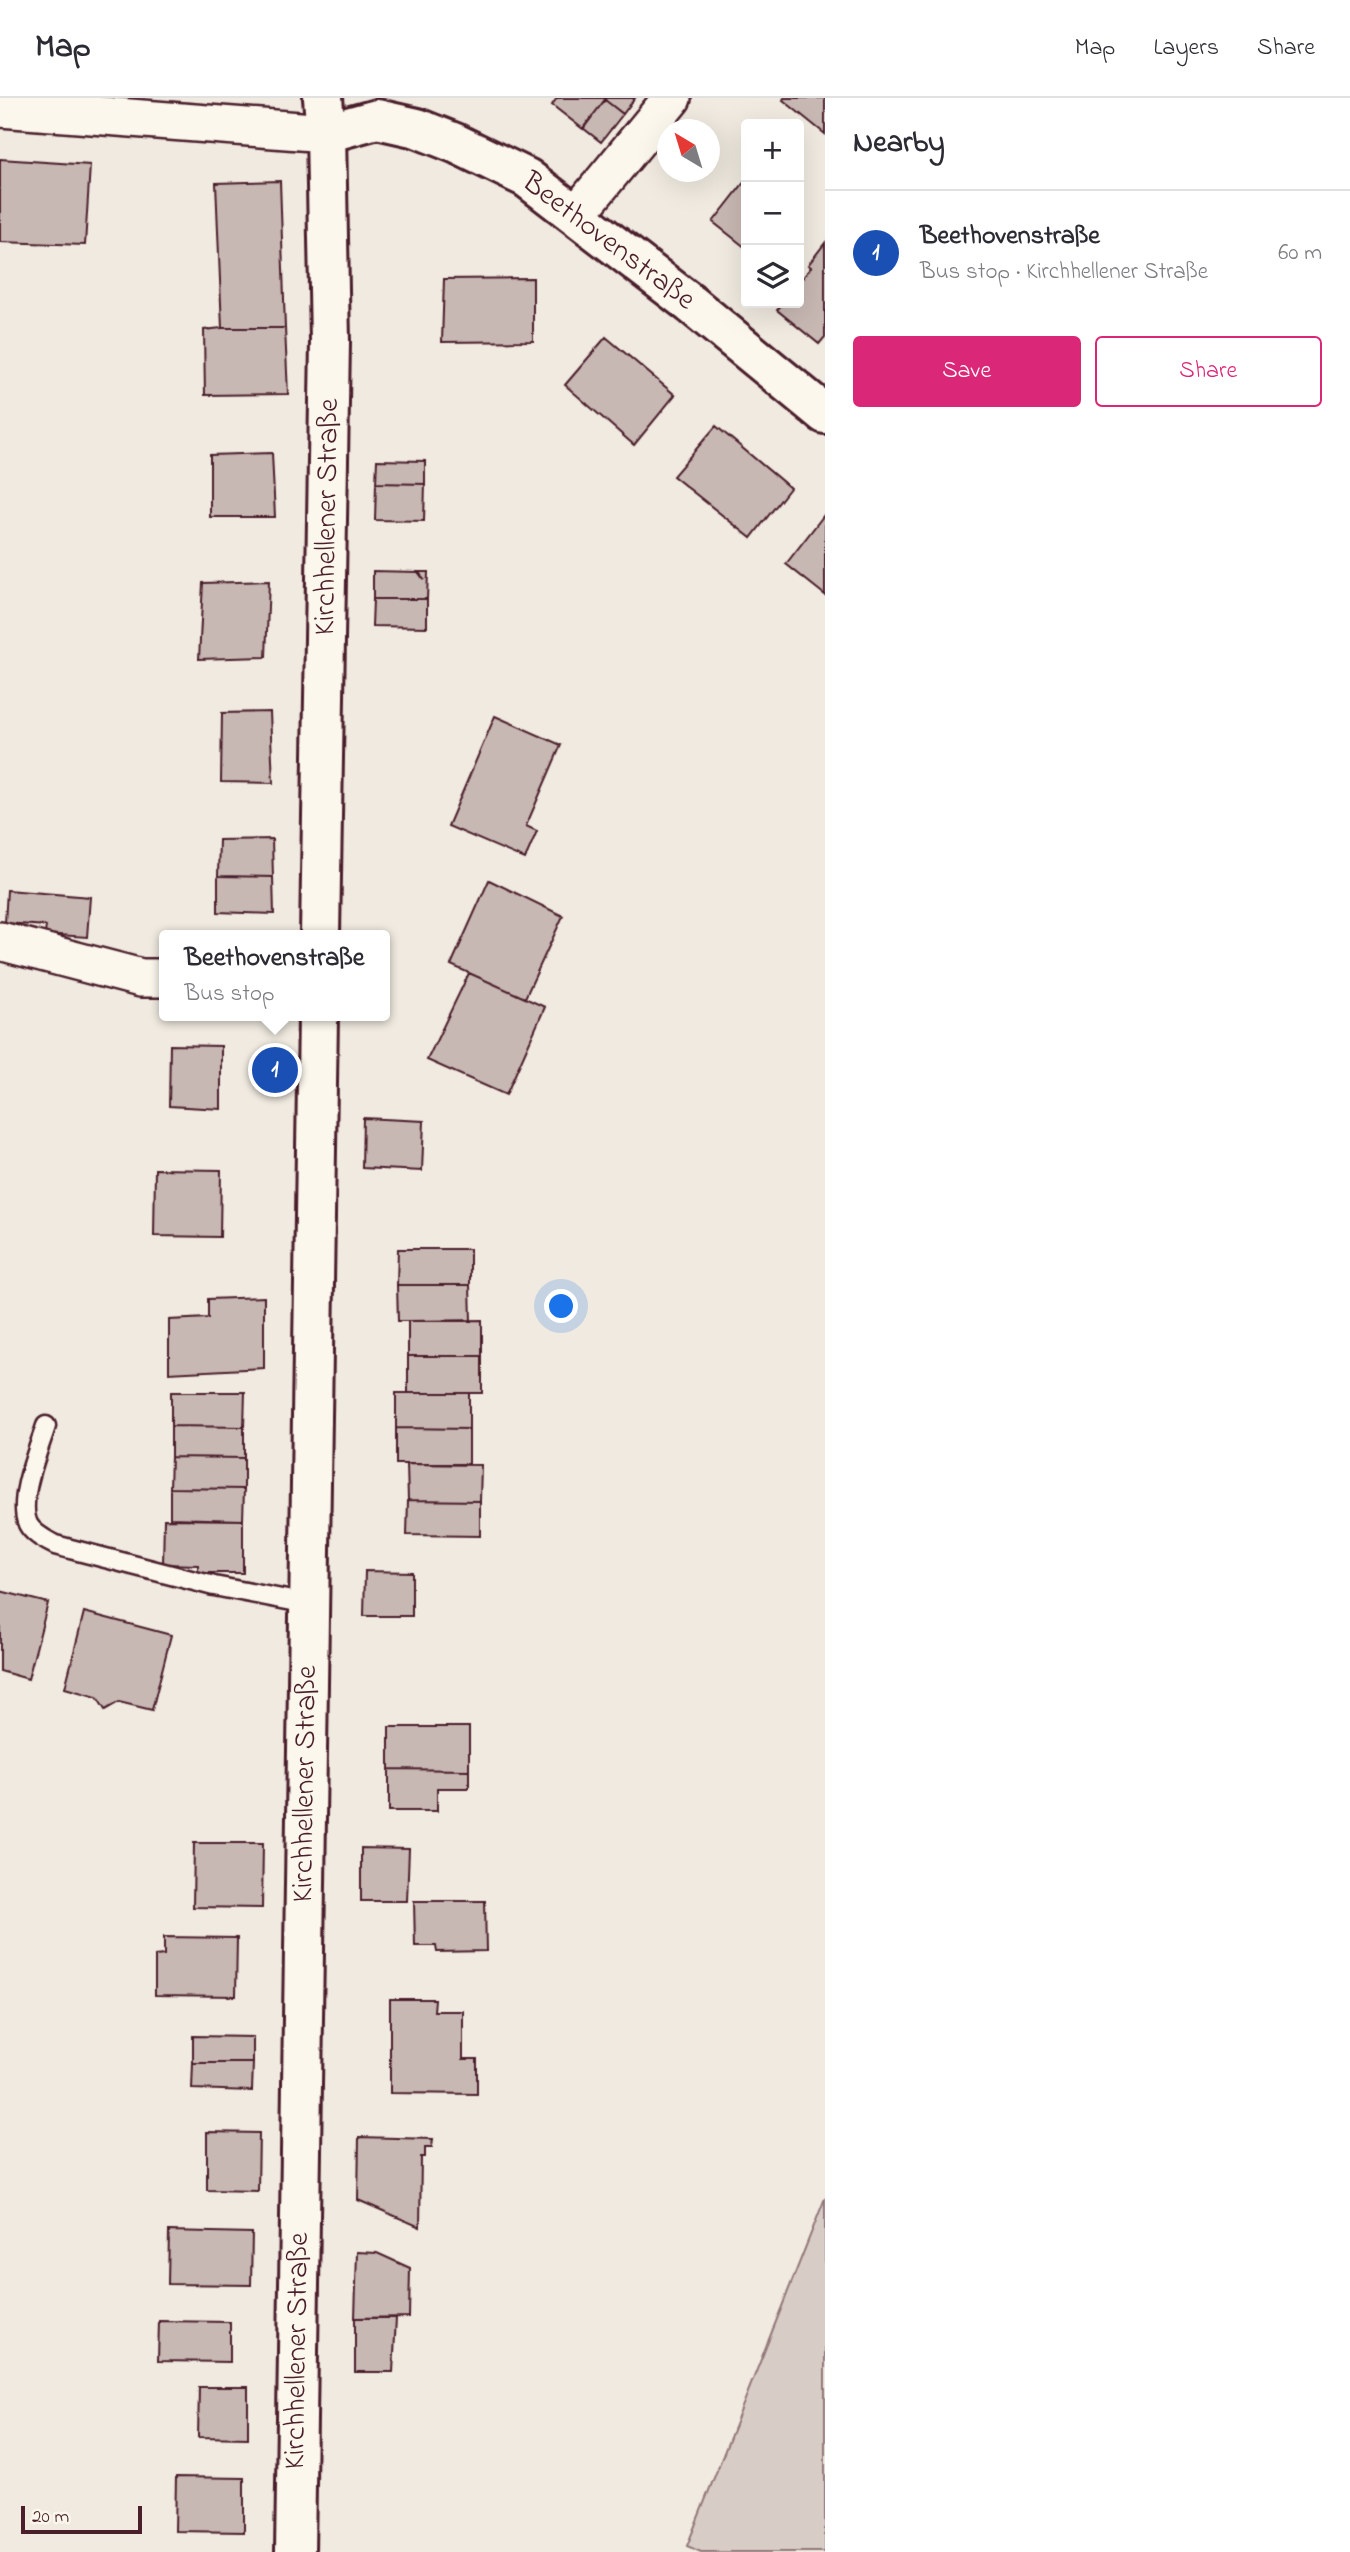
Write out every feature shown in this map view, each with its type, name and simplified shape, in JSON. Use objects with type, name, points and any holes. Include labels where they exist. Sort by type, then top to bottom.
[{"type":"main road","name":"Beethovenstraße","points":[[324,116],[377,119],[417,128],[464,147],[527,178],[691,304],[825,414]]},
{"type":"main road","name":"Kirchhellener Straße","points":[[320,930],[330,342],[324,116]]},
{"type":"main road","name":"Kirchhellener Straße","points":[[295,2552],[318,1021]]},
{"type":"street","points":[[576,215],[672,98]]},
{"type":"street","points":[[0,108],[324,116]]},
{"type":"street","points":[[0,941],[141,978],[159,978]]},
{"type":"lane","points":[[46,1426],[25,1497],[28,1524],[38,1536],[55,1545],[214,1586],[308,1604]]},
{"type":"shaded area","points":[[825,2198],[825,2552],[701,2552],[687,2546]]},
{"type":"building","points":[[557,98],[606,98],[583,129],[552,105]]},
{"type":"building","points":[[635,98],[623,114],[605,100]]},
{"type":"building","points":[[825,98],[825,134],[783,100]]},
{"type":"building","points":[[605,100],[623,114],[601,142],[583,128]]},
{"type":"building","points":[[0,159],[90,165],[85,245],[0,242]]},
{"type":"building","points":[[280,181],[285,328],[222,328],[216,183]]},
{"type":"building","points":[[741,186],[741,244],[713,222]]},
{"type":"building","points":[[825,243],[825,337],[819,344],[777,310],[804,308],[804,276],[811,267],[808,265]]},
{"type":"building","points":[[533,278],[533,341],[442,342],[444,279]]},
{"type":"building","points":[[285,328],[288,394],[205,395],[204,330]]},
{"type":"building","points":[[606,337],[675,395],[634,445],[565,385]]},
{"type":"building","points":[[716,426],[790,488],[751,538],[673,476]]},
{"type":"building","points":[[272,453],[275,517],[210,517],[210,455]]},
{"type":"building","points":[[377,460],[425,461],[425,484],[376,483]]},
{"type":"building","points":[[376,483],[425,484],[424,521],[375,520]]},
{"type":"building","points":[[825,516],[825,595],[786,564]]},
{"type":"building","points":[[373,571],[418,572],[424,580],[419,572],[428,572],[427,599],[373,599]]},
{"type":"building","points":[[269,581],[266,657],[199,659],[203,583]]},
{"type":"building","points":[[373,599],[427,599],[427,627],[372,626]]},
{"type":"building","points":[[270,712],[273,783],[221,782],[222,713]]},
{"type":"building","points":[[495,716],[561,745],[526,826],[537,831],[525,859],[448,826]]},
{"type":"building","points":[[272,839],[273,877],[218,876],[219,840]]},
{"type":"building","points":[[218,876],[273,877],[274,914],[218,912]]},
{"type":"building","points":[[489,880],[563,916],[525,998],[451,965]]},
{"type":"building","points":[[7,890],[90,897],[87,937],[45,934],[46,926],[5,923]]},
{"type":"building","points":[[469,973],[545,1007],[506,1095],[427,1060]]},
{"type":"building","points":[[170,1045],[221,1046],[221,1109],[169,1106]]},
{"type":"building","points":[[363,1118],[424,1121],[422,1171],[362,1168]]},
{"type":"building","points":[[155,1169],[221,1170],[220,1237],[154,1236]]},
{"type":"building","points":[[398,1249],[470,1249],[470,1285],[397,1285]]},
{"type":"building","points":[[397,1285],[470,1285],[471,1321],[398,1321]]},
{"type":"building","points":[[264,1297],[264,1368],[169,1373],[169,1320],[208,1318],[208,1299]]},
{"type":"building","points":[[482,1320],[482,1356],[408,1356],[408,1321]]},
{"type":"building","points":[[408,1356],[482,1356],[482,1393],[408,1393]]},
{"type":"building","points":[[171,1392],[245,1392],[244,1427],[171,1426]]},
{"type":"building","points":[[396,1393],[469,1393],[469,1429],[396,1428]]},
{"type":"building","points":[[171,1426],[244,1427],[244,1458],[171,1457]]},
{"type":"building","points":[[396,1428],[469,1429],[469,1464],[396,1464]]},
{"type":"building","points":[[171,1457],[244,1458],[244,1489],[170,1488]]},
{"type":"building","points":[[407,1464],[481,1465],[480,1501],[408,1500]]},
{"type":"building","points":[[170,1488],[244,1489],[243,1520],[170,1518]]},
{"type":"building","points":[[408,1500],[480,1501],[480,1536],[407,1535]]},
{"type":"building","points":[[164,1519],[243,1520],[243,1573],[198,1573],[198,1565],[163,1564]]},
{"type":"building","points":[[365,1571],[412,1572],[412,1616],[364,1616]]},
{"type":"building","points":[[0,1591],[48,1603],[28,1679],[0,1671]]},
{"type":"building","points":[[84,1612],[171,1635],[152,1710],[119,1702],[105,1710],[97,1697],[65,1688]]},
{"type":"building","points":[[389,1727],[469,1727],[469,1770],[389,1769]]},
{"type":"building","points":[[389,1769],[469,1770],[469,1788],[437,1788],[437,1811],[389,1811]]},
{"type":"building","points":[[194,1843],[263,1843],[262,1908],[193,1907]]},
{"type":"building","points":[[361,1848],[409,1849],[407,1901],[361,1901]]},
{"type":"building","points":[[414,1901],[485,1901],[486,1951],[437,1952],[436,1946],[415,1946]]},
{"type":"building","points":[[164,1937],[237,1938],[236,1996],[155,1995],[155,1956],[164,1955]]},
{"type":"building","points":[[390,1999],[435,1999],[434,2011],[463,2011],[463,2059],[477,2059],[477,2094],[390,2093]]},
{"type":"building","points":[[193,2036],[253,2037],[253,2063],[193,2063]]},
{"type":"building","points":[[193,2063],[253,2063],[252,2091],[192,2089]]},
{"type":"building","points":[[207,2132],[259,2133],[258,2191],[207,2190]]},
{"type":"building","points":[[359,2137],[433,2139],[432,2147],[425,2147],[425,2157],[421,2157],[420,2227],[358,2200]]},
{"type":"building","points":[[169,2231],[252,2233],[251,2285],[168,2284]]},
{"type":"building","points":[[357,2252],[377,2253],[410,2268],[409,2317],[355,2318]]},
{"type":"building","points":[[355,2318],[396,2318],[393,2372],[355,2372]]},
{"type":"building","points":[[159,2321],[230,2322],[230,2362],[158,2361]]},
{"type":"building","points":[[199,2387],[248,2387],[248,2438],[198,2437]]},
{"type":"building","points":[[176,2477],[244,2478],[244,2532],[175,2531]]},
{"type":"place","name":"Beethovenstraße","points":[[275,1070]]}]
